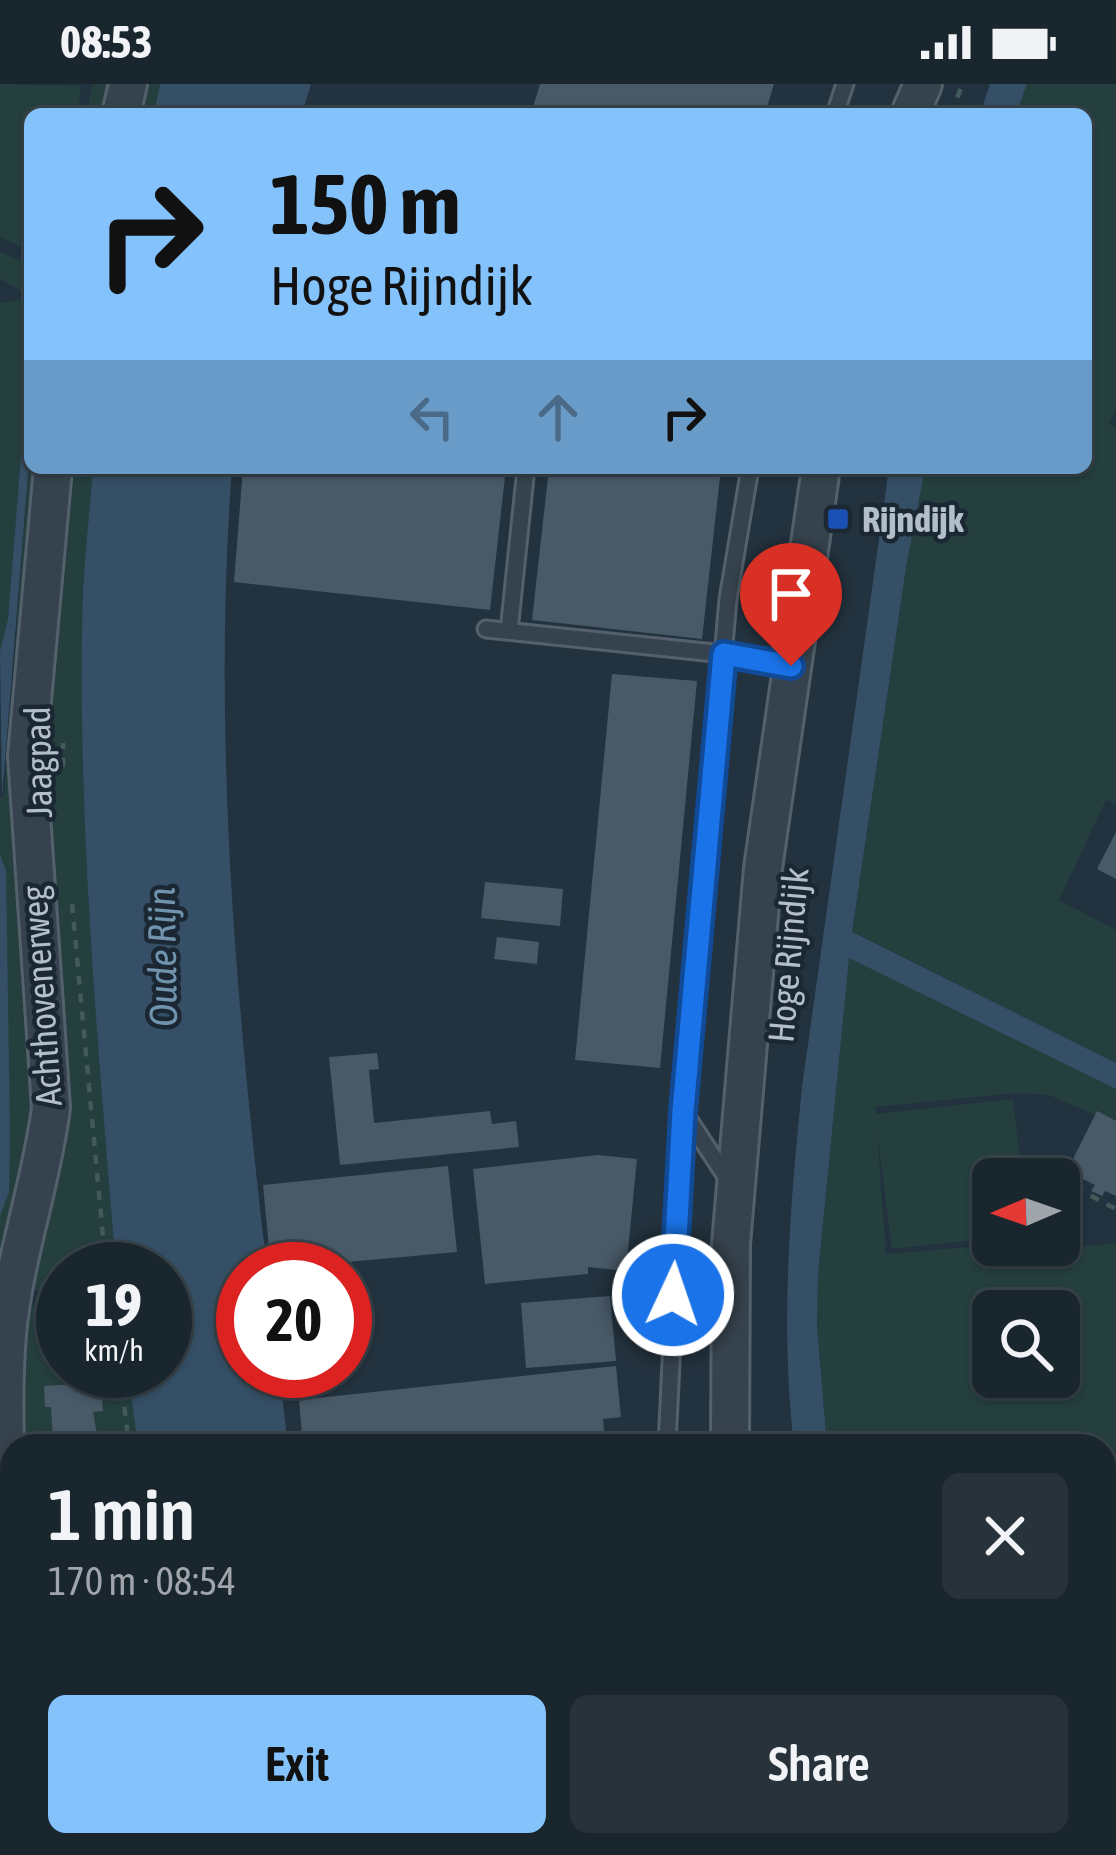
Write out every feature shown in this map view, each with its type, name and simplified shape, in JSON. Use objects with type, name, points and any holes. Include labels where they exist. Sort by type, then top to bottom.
[{"type":"street","name":"Achthovenerweg","points":[[6,1434],[4,1370],[12,1293],[44,1161],[51,1108],[27,756],[52,474]]},
{"type":"street","name":"Hoge Rijndijk","points":[[730,1434],[731,1244],[764,868],[820,474]]},
{"type":"street","name":"Hoge Rijndijk","points":[[708,1434],[715,1311],[731,1244]]},
{"type":"lane","points":[[509,632],[525,474]]},
{"type":"lane","points":[[668,1434],[683,1111],[728,599],[749,474]]},
{"type":"lane","points":[[486,629],[724,654],[791,666]]},
{"type":"lane","points":[[683,1111],[721,1163],[734,1196]]},
{"type":"path","name":"Jaagpad","points":[[63,733],[63,772]]},
{"type":"path","points":[[72,902],[103,1242]]},
{"type":"path","points":[[1080,1190],[1116,1209]]},
{"type":"path","points":[[123,1398],[128,1434]]},
{"type":"green space","points":[[0,84],[81,86],[79,108],[24,108],[24,248],[0,237]]},
{"type":"green space","points":[[93,84],[160,84],[155,108],[87,108]]},
{"type":"green space","points":[[1027,84],[1116,84],[1116,410],[1109,424],[1116,427],[1116,804],[1106,800],[1059,900],[1116,930],[1116,1063],[852,932],[924,474],[1092,474],[1092,108],[1018,108]]},
{"type":"green space","points":[[0,251],[24,260],[24,293],[0,279]]},
{"type":"green space","points":[[24,302],[24,418],[8,619],[0,651],[0,303]]},
{"type":"green space","points":[[28,474],[92,474],[82,611],[84,792],[114,1242],[36,1242],[36,1290],[0,1288],[0,798],[4,796]]},
{"type":"green space","points":[[849,957],[1116,1089],[1116,1124],[1049,1095],[1016,1093],[875,1107],[876,1114],[1013,1099],[1020,1158],[972,1158],[972,1240],[892,1249],[877,1131],[886,1254],[972,1247],[972,1266],[1080,1266],[1080,1247],[1116,1243],[1116,1434],[826,1434],[818,1274]]},
{"type":"green space","points":[[0,1296],[29,1301],[36,1307],[36,1398],[132,1398],[136,1434],[0,1434]]},
{"type":"water","points":[[160,84],[311,84],[304,108],[155,108]]},
{"type":"water","points":[[990,84],[1027,84],[1018,108],[982,108]]},
{"type":"water","points":[[24,418],[24,474],[28,474],[2,798],[0,651],[8,619]]},
{"type":"water","name":"Oude Rijn","points":[[92,474],[232,474],[225,669],[230,869],[264,1242],[216,1242],[216,1398],[282,1398],[287,1434],[136,1434],[132,1398],[192,1398],[192,1242],[114,1242],[92,951],[82,611]]},
{"type":"water","points":[[888,474],[924,474],[852,932],[1116,1063],[1116,1089],[849,958],[818,1274],[826,1434],[793,1434],[790,1401],[787,1311],[802,1087]]},
{"type":"water","points":[[0,855],[6,871],[10,1136],[9,1192],[0,1216]]},
{"type":"building","points":[[540,84],[774,84],[767,108],[533,108]]},
{"type":"building","points":[[243,474],[505,474],[490,610],[234,582]]},
{"type":"building","points":[[548,474],[720,474],[702,639],[532,620]]},
{"type":"building","points":[[612,674],[697,681],[660,1068],[575,1060]]},
{"type":"building","points":[[1116,832],[1116,879],[1097,869]]},
{"type":"building","points":[[485,882],[563,889],[560,926],[481,918]]},
{"type":"building","points":[[497,937],[539,942],[537,964],[494,959]]},
{"type":"building","points":[[377,1053],[379,1069],[369,1070],[374,1123],[490,1111],[492,1124],[516,1121],[519,1147],[340,1165],[329,1057]]},
{"type":"building","points":[[1097,1111],[1116,1121],[1116,1196],[1091,1191],[1095,1185],[1080,1178],[1080,1158],[1074,1158]]},
{"type":"building","points":[[598,1155],[637,1159],[626,1271],[588,1267],[588,1274],[485,1284],[473,1169]]},
{"type":"building","points":[[448,1166],[457,1252],[372,1260],[372,1242],[268,1242],[263,1185]]},
{"type":"building","points":[[610,1296],[616,1361],[526,1368],[521,1303]]},
{"type":"building","points":[[616,1366],[621,1417],[603,1419],[604,1434],[302,1434],[299,1400],[372,1398],[372,1392]]},
{"type":"building","points":[[45,1398],[102,1398],[103,1411],[93,1412],[97,1434],[53,1434],[51,1407],[45,1407]]},
{"type":"place","name":"Rijndijk","points":[[838,519]]},
{"type":"route","points":[[673,1295],[683,1111],[724,654],[791,666]]}]
